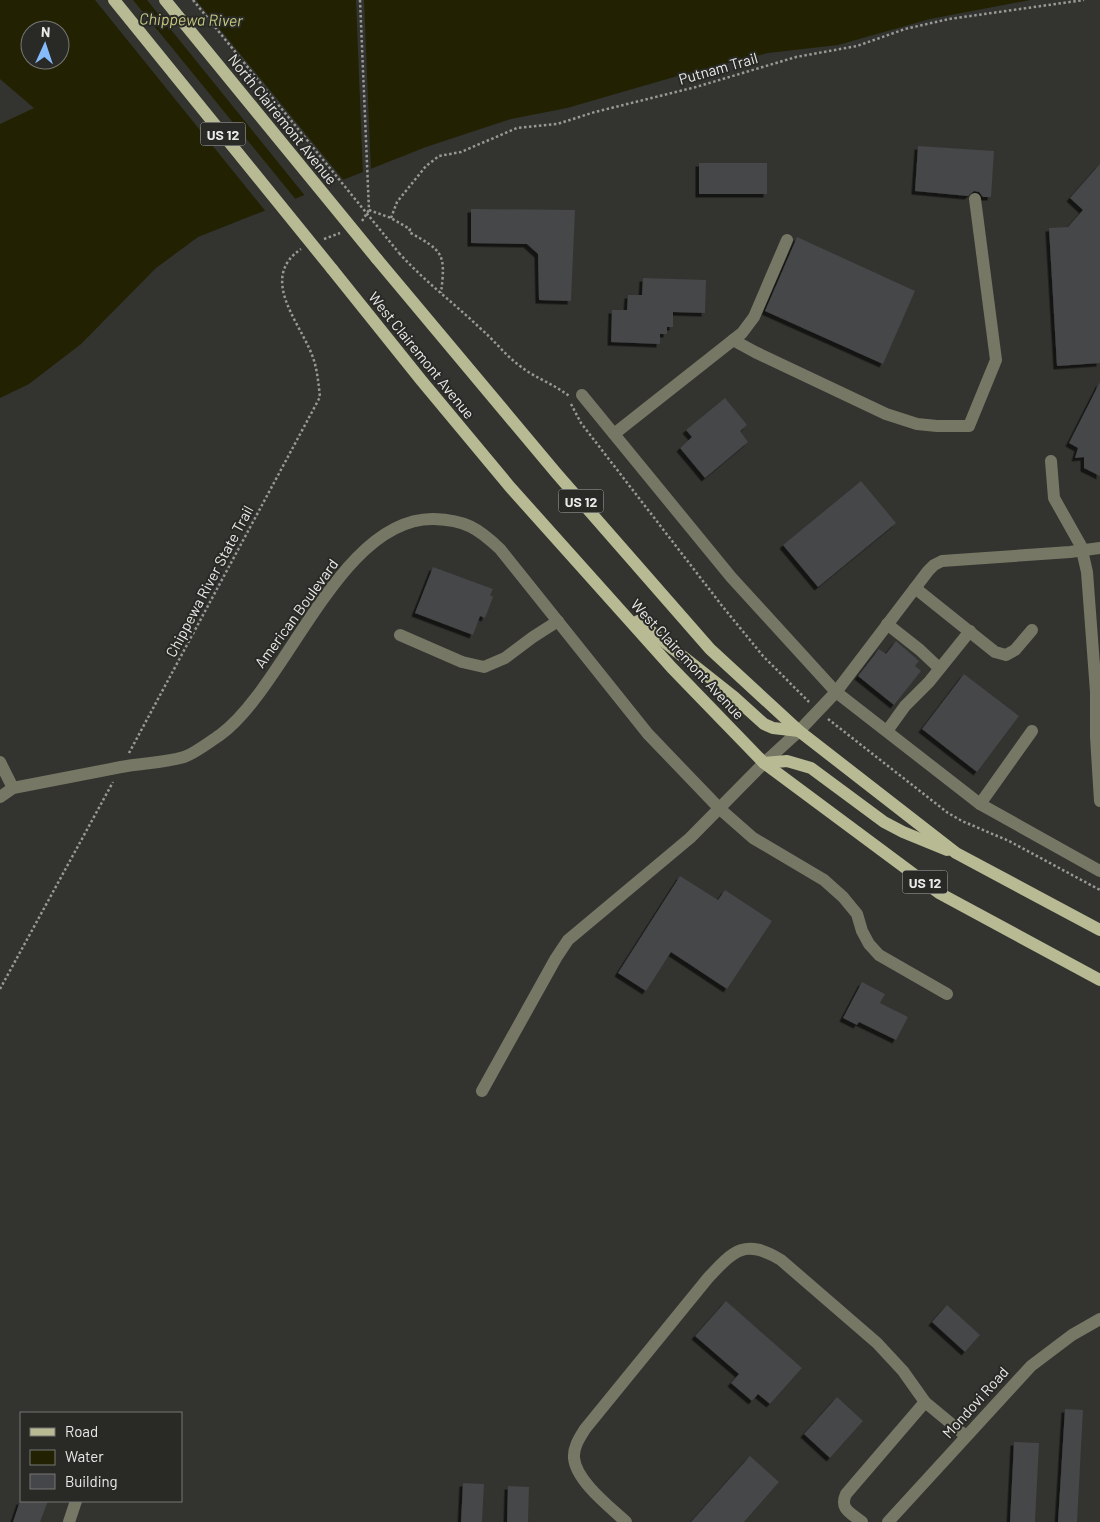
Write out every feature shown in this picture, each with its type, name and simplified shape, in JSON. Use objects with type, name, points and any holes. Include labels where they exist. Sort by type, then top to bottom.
[{"type":"main road","name":"West Clairemont Avenue","points":[[114,0],[504,479],[672,668],[764,763],[939,893],[1100,980]]},
{"type":"main road","name":"North Clairemont Avenue","points":[[164,0],[376,259]]},
{"type":"main road","name":"West Clairemont Avenue","points":[[376,259],[557,474],[704,641],[799,731],[956,853],[1100,930]]},
{"type":"main road","points":[[612,601],[734,697],[764,724],[773,728],[799,731]]},
{"type":"main road","points":[[764,763],[787,761],[811,768],[884,822],[926,843],[956,853]]},
{"type":"street","points":[[733,340],[886,414],[917,424],[970,426],[996,360],[975,200]]},
{"type":"street","points":[[614,434],[742,334],[754,318],[787,240]]},
{"type":"street","points":[[576,395],[614,434],[731,577],[836,692],[980,804],[1100,871]]},
{"type":"street","points":[[1051,461],[1054,498],[1082,551],[1087,572],[1096,692],[1096,737],[1100,801]]},
{"type":"street","name":"American Boulevard","points":[[0,797],[13,788],[186,757],[221,734],[250,706],[319,605],[361,554],[381,536],[417,520],[446,519],[459,521],[479,530],[500,549],[648,734],[720,809],[754,838],[824,880],[843,897],[857,914],[862,931],[879,956],[947,994]]},
{"type":"street","points":[[482,1091],[568,940],[690,838],[764,763],[799,731],[836,692],[914,588],[934,565],[942,561],[1082,551],[1100,548]]},
{"type":"street","points":[[914,588],[994,652],[1006,655],[1015,650],[1032,630]]},
{"type":"street","points":[[400,635],[462,662],[484,667],[504,658],[533,636],[558,621]]},
{"type":"street","points":[[887,624],[940,668]]},
{"type":"street","points":[[887,730],[905,706],[940,668],[970,631]]},
{"type":"street","points":[[980,804],[1032,731]]},
{"type":"street","points":[[0,762],[13,788]]},
{"type":"street","points":[[626,1522],[592,1490],[580,1474],[574,1458],[576,1444],[585,1429],[708,1278],[729,1255],[744,1248],[766,1251],[781,1260],[877,1343],[904,1371],[925,1402],[966,1436]]},
{"type":"street","name":"Mondovi Road","points":[[888,1522],[1031,1366],[1072,1335],[1100,1319]]},
{"type":"street","points":[[862,1522],[844,1508],[842,1501],[925,1402]]},
{"type":"street","points":[[69,1522],[76,1502]]},
{"type":"path","points":[[193,0],[414,270],[483,330],[521,367],[576,395]]},
{"type":"path","points":[[360,0],[369,210],[361,223]]},
{"type":"path","name":"Putnam Trail","points":[[391,218],[397,202],[426,166],[439,156],[461,152],[517,128],[557,124],[595,112],[696,88],[796,57],[857,46],[905,29],[949,19],[1084,0]]},
{"type":"path","points":[[369,210],[391,218],[410,229],[409,232],[437,250],[442,257],[444,274],[441,294]]},
{"type":"path","points":[[321,240],[345,232]]},
{"type":"path","name":"Chippewa River State Trail","points":[[0,989],[122,767],[320,397],[317,368],[310,349],[284,300],[282,284],[285,267],[292,254],[305,246]]},
{"type":"water","name":"Chippewa River","points":[[0,0],[1030,0],[930,19],[838,45],[768,53],[681,75],[567,108],[511,119],[426,147],[198,237],[156,268],[81,344],[29,384],[0,398],[0,124],[34,108],[0,79]]},
{"type":"pier","points":[[95,0],[133,0],[297,201],[267,213]]},
{"type":"pier","points":[[147,0],[196,0],[345,182],[306,197]]},
{"type":"pier","points":[[356,0],[364,0],[371,172],[363,175]]},
{"type":"building","points":[[918,146],[994,151],[991,197],[983,197],[979,192],[974,191],[968,196],[915,191]]},
{"type":"building","points":[[699,163],[767,163],[767,194],[699,194]]},
{"type":"building","points":[[1100,164],[1100,363],[1057,366],[1049,228],[1068,227],[1083,210],[1070,198]]},
{"type":"building","points":[[471,209],[575,210],[571,301],[539,300],[538,254],[527,244],[471,243]]},
{"type":"building","points":[[797,237],[915,291],[883,364],[765,311]]},
{"type":"building","points":[[643,278],[706,280],[705,313],[673,312],[673,327],[667,327],[667,334],[660,334],[660,344],[611,342],[612,310],[627,310],[628,295],[642,295]]},
{"type":"building","points":[[1100,382],[1100,476],[1084,468],[1084,457],[1075,458],[1078,448],[1069,443]]},
{"type":"building","points":[[725,398],[747,425],[740,431],[748,442],[705,478],[680,448],[692,437],[686,430]]},
{"type":"building","points":[[861,481],[896,523],[818,587],[783,545]]},
{"type":"building","points":[[433,567],[493,589],[490,595],[493,597],[485,618],[480,616],[473,635],[415,613]]},
{"type":"building","points":[[896,641],[919,661],[915,666],[921,671],[894,705],[858,676],[879,649],[886,654]]},
{"type":"building","points":[[964,674],[1019,716],[977,772],[922,729]]},
{"type":"building","points":[[680,876],[718,900],[725,890],[772,921],[727,989],[671,952],[646,991],[618,973]]},
{"type":"building","points":[[862,982],[885,994],[880,1003],[908,1017],[896,1040],[859,1022],[857,1025],[843,1018]]},
{"type":"building","points":[[726,1301],[802,1368],[770,1404],[758,1394],[752,1401],[731,1383],[739,1374],[695,1336]]},
{"type":"building","points":[[947,1305],[980,1335],[965,1352],[932,1322]]},
{"type":"building","points":[[837,1397],[863,1421],[830,1458],[804,1434]]},
{"type":"building","points":[[1065,1409],[1083,1410],[1077,1522],[1058,1522]]},
{"type":"building","points":[[1014,1442],[1039,1443],[1035,1522],[1010,1522]]},
{"type":"building","points":[[750,1456],[779,1482],[744,1522],[691,1522]]},
{"type":"building","points":[[463,1483],[484,1484],[482,1522],[461,1522]]},
{"type":"building","points":[[508,1486],[529,1487],[528,1522],[507,1522]]},
{"type":"building","points":[[20,1501],[48,1502],[40,1522],[13,1522]]}]
